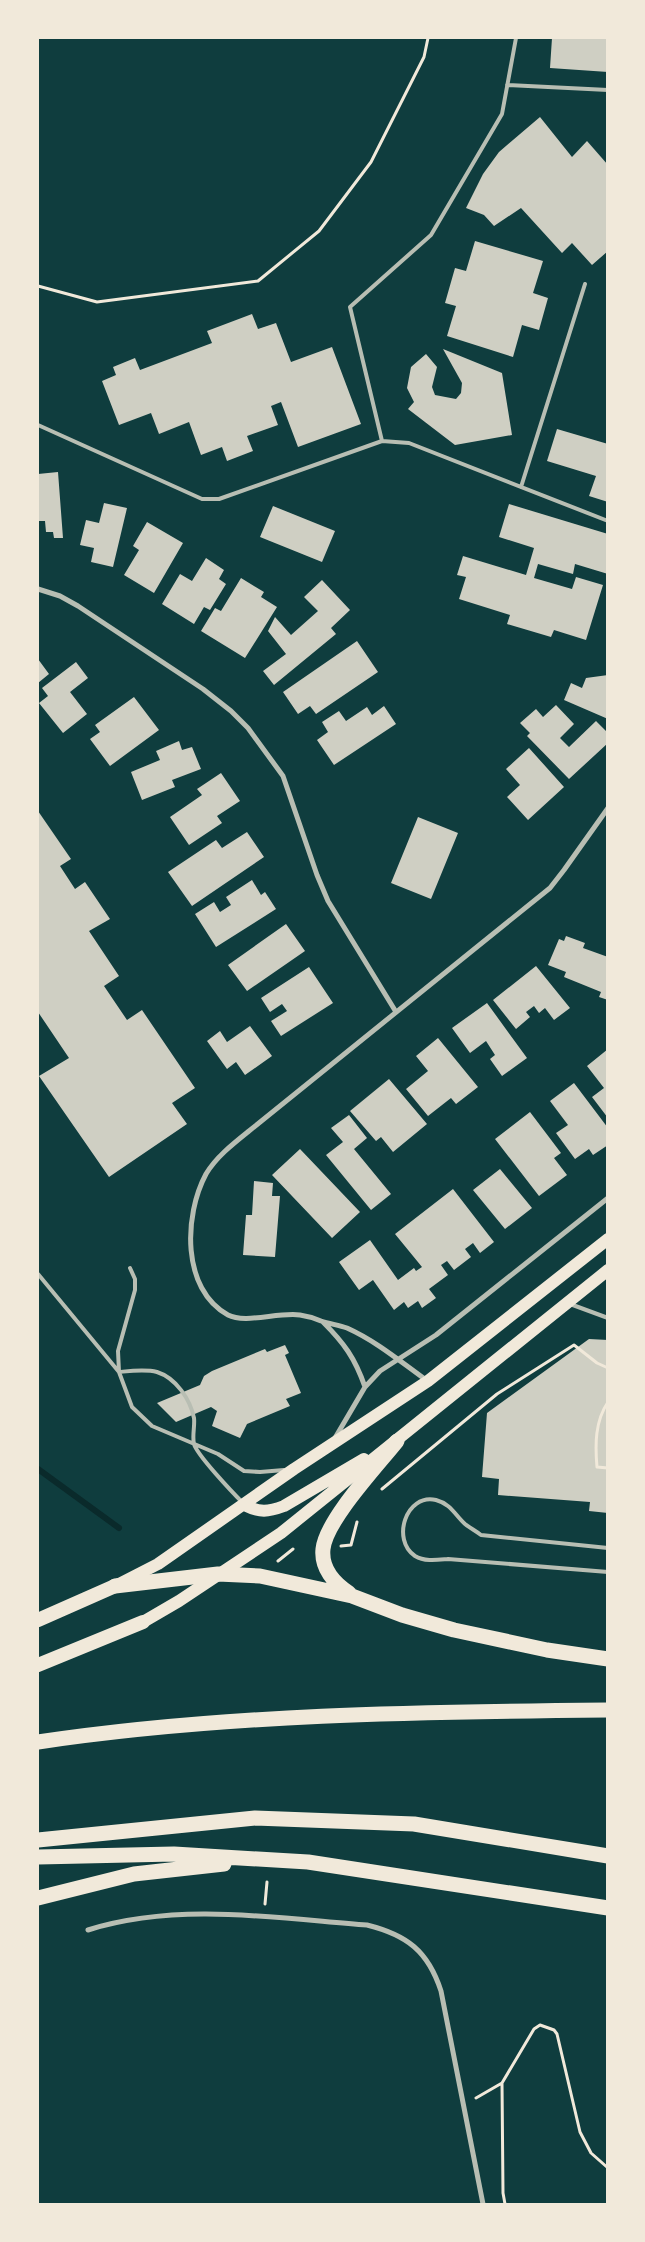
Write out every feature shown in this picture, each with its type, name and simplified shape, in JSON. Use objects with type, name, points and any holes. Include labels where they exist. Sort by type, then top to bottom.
[{"type":"highway","points":[[352,1596],[334,1583],[326,1566],[323,1549],[329,1532],[340,1513],[397,1441]]},
{"type":"highway","points":[[38,1620],[114,1586],[218,1574],[260,1576],[352,1596],[402,1615],[454,1630],[547,1650],[608,1659]]},
{"type":"highway","points":[[38,1665],[60,1658],[143,1622]]},
{"type":"highway","points":[[38,1742],[107,1732],[329,1715],[608,1710]]},
{"type":"highway","points":[[38,1840],[255,1818],[414,1824],[608,1856]]},
{"type":"highway","points":[[38,1857],[174,1854],[308,1862],[608,1908]]},
{"type":"highway","points":[[38,1898],[134,1874],[267,1860],[308,1862]]},
{"type":"main road","points":[[114,1586],[158,1564],[294,1469],[330,1448],[428,1381],[608,1239]]},
{"type":"main road","points":[[143,1622],[179,1601],[277,1536],[608,1270]]},
{"type":"main road","points":[[244,1505],[260,1512],[270,1512],[284,1506],[397,1441]]},
{"type":"street","points":[[38,589],[60,596],[78,606],[203,690],[231,711],[248,728],[283,776],[317,875],[328,900],[396,1012]]},
{"type":"street","points":[[428,1381],[359,1334],[345,1327],[311,1317],[287,1314],[240,1319],[221,1310],[200,1285],[195,1272],[190,1237],[198,1194],[207,1173],[227,1149],[550,888],[608,808]]},
{"type":"street","points":[[330,1448],[365,1387],[380,1371],[397,1359],[420,1348],[436,1336],[608,1198]]},
{"type":"street","points":[[322,1321],[344,1342],[356,1363],[365,1387]]},
{"type":"street","points":[[88,1930],[101,1926],[165,1916],[264,1917],[367,1925],[408,1941],[429,1962],[441,1991],[483,2204]]},
{"type":"lane","points":[[382,441],[350,307],[431,235],[502,114],[516,38]]},
{"type":"lane","points":[[507,85],[608,90]]},
{"type":"lane","points":[[520,487],[585,284]]},
{"type":"lane","points":[[38,425],[202,500],[219,499],[382,441],[409,443],[608,521]]},
{"type":"lane","points":[[118,1372],[118,1351],[135,1290],[135,1279],[130,1268]]},
{"type":"lane","points":[[38,1274],[118,1372],[132,1406],[152,1426],[218,1454],[244,1471],[260,1472],[294,1469]]},
{"type":"lane","points":[[568,1303],[608,1318]]},
{"type":"lane","points":[[118,1372],[158,1372],[175,1384],[190,1403],[194,1420],[194,1445],[224,1484],[244,1505]]},
{"type":"lane","points":[[608,1548],[481,1535],[465,1524],[453,1508],[435,1500],[420,1502],[409,1510],[403,1525],[404,1541],[414,1556],[431,1561],[448,1559],[608,1572]]},
{"type":"path","points":[[38,286],[97,302],[258,281],[319,231],[372,162],[424,56],[428,38]]},
{"type":"path","points":[[382,1490],[497,1394],[574,1345],[597,1363],[608,1368]]},
{"type":"path","points":[[608,1402],[601,1413],[596,1446],[596,1467],[608,1468]]},
{"type":"path","points":[[323,1549],[351,1545],[358,1517]]},
{"type":"path","points":[[264,1917],[267,1882]]},
{"type":"path","points":[[464,2104],[502,2083],[534,2029],[540,2026],[554,2030],[558,2034],[580,2132],[591,2153],[608,2168]]},
{"type":"path","points":[[502,2083],[503,2193],[505,2204]]},
{"type":"building","points":[[552,38],[608,38],[608,72],[550,68]]},
{"type":"building","points":[[540,117],[572,157],[587,141],[608,165],[608,251],[592,265],[572,243],[562,253],[521,208],[494,226],[484,215],[466,208],[483,174],[499,152]]},
{"type":"building","points":[[475,241],[543,261],[533,293],[548,298],[539,330],[522,325],[513,357],[447,336],[456,306],[445,303],[455,268],[466,271]]},
{"type":"building","points":[[252,314],[258,329],[276,323],[291,362],[332,347],[361,424],[298,447],[281,402],[271,406],[278,425],[247,436],[253,451],[227,461],[222,447],[201,455],[189,422],[159,434],[151,413],[119,425],[102,381],[116,375],[113,367],[135,358],[140,370],[212,343],[207,331]]},
{"type":"building","points":[[443,349],[502,373],[512,435],[455,445],[408,409],[414,402],[407,388],[411,367],[426,354],[437,367],[432,387],[435,395],[456,399],[461,393],[462,383]]},
{"type":"building","points":[[557,429],[608,444],[608,502],[589,496],[596,476],[547,461]]},
{"type":"building","points":[[58,472],[63,538],[54,538],[53,532],[46,532],[45,521],[38,521],[38,474]]},
{"type":"building","points":[[104,503],[127,508],[113,567],[91,562],[94,548],[80,545],[86,520],[99,523]]},
{"type":"building","points":[[509,504],[608,534],[608,574],[575,564],[573,574],[538,564],[534,578],[572,589],[576,577],[603,585],[586,640],[554,630],[551,637],[507,624],[510,615],[459,599],[466,577],[457,575],[463,556],[526,575],[534,548],[499,537]]},
{"type":"building","points":[[273,506],[335,531],[322,562],[260,537]]},
{"type":"building","points":[[147,522],[183,543],[154,593],[124,575],[139,550],[133,546]]},
{"type":"building","points":[[206,558],[224,570],[219,579],[226,584],[210,610],[204,607],[194,624],[162,604],[180,574],[192,581]]},
{"type":"building","points":[[241,578],[264,592],[261,597],[277,607],[245,658],[201,631],[215,608],[221,611]]},
{"type":"building","points":[[322,580],[350,610],[331,628],[336,634],[274,685],[263,671],[286,654],[268,631],[275,617],[291,635],[318,611],[304,597]]},
{"type":"building","points":[[357,641],[378,672],[316,714],[310,706],[298,714],[283,692]]},
{"type":"building","points":[[38,659],[49,674],[38,683]]},
{"type":"building","points":[[76,662],[88,678],[70,692],[87,714],[63,733],[39,703],[48,696],[42,688]]},
{"type":"building","points":[[608,675],[608,719],[564,700],[571,683],[582,688],[586,678]]},
{"type":"building","points":[[134,697],[159,730],[110,766],[90,739],[100,732],[95,725]]},
{"type":"building","points":[[556,705],[574,724],[560,738],[569,747],[596,721],[608,733],[608,743],[569,779],[527,736],[530,733],[520,723],[536,709],[543,717]]},
{"type":"building","points":[[384,706],[396,724],[334,765],[317,740],[328,732],[322,722],[339,711],[346,721],[367,707],[372,715]]},
{"type":"building","points":[[179,741],[182,750],[192,747],[201,769],[172,780],[175,787],[142,800],[131,772],[160,760],[156,751]]},
{"type":"building","points":[[529,748],[564,787],[528,820],[507,797],[520,785],[506,769]]},
{"type":"building","points":[[221,773],[240,801],[217,816],[222,823],[189,845],[170,817],[202,795],[197,789]]},
{"type":"building","points":[[38,811],[71,859],[60,866],[75,889],[85,882],[110,919],[89,931],[119,976],[104,986],[127,1020],[142,1010],[195,1088],[172,1103],[187,1124],[109,1177],[39,1076],[69,1058],[38,1012]]},
{"type":"building","points":[[418,817],[458,833],[431,899],[391,883]]},
{"type":"building","points":[[247,832],[264,857],[192,906],[168,872],[216,840],[222,848]]},
{"type":"building","points":[[252,880],[261,895],[265,892],[276,909],[216,947],[195,914],[214,902],[220,912],[231,905],[226,897]]},
{"type":"building","points":[[286,924],[305,951],[247,991],[228,965]]},
{"type":"building","points":[[566,936],[585,943],[583,948],[608,957],[608,1000],[599,997],[601,992],[564,977],[566,972],[548,965],[559,939],[564,941]]},
{"type":"building","points":[[536,966],[570,1008],[554,1020],[545,1008],[539,1013],[534,1006],[526,1012],[530,1017],[516,1029],[493,1000]]},
{"type":"building","points":[[309,967],[333,1003],[281,1036],[271,1021],[287,1011],[282,1004],[270,1012],[261,998]]},
{"type":"building","points":[[487,1003],[527,1058],[502,1076],[490,1059],[495,1055],[486,1041],[470,1053],[452,1028]]},
{"type":"building","points":[[250,1026],[272,1056],[245,1075],[236,1062],[227,1069],[207,1041],[220,1031],[227,1042]]},
{"type":"building","points":[[438,1038],[478,1087],[456,1104],[451,1098],[428,1116],[406,1089],[428,1071],[416,1056]]},
{"type":"building","points":[[608,1049],[608,1118],[592,1097],[604,1088],[587,1066]]},
{"type":"building","points":[[389,1079],[427,1124],[393,1152],[381,1137],[376,1141],[350,1111]]},
{"type":"building","points":[[574,1083],[608,1128],[608,1145],[593,1155],[589,1149],[575,1159],[556,1133],[568,1125],[550,1101]]},
{"type":"building","points":[[530,1112],[561,1153],[554,1158],[567,1175],[539,1196],[495,1139]]},
{"type":"building","points":[[349,1115],[367,1138],[354,1149],[391,1194],[371,1210],[326,1155],[343,1142],[331,1128]]},
{"type":"building","points":[[300,1149],[360,1212],[332,1238],[272,1175]]},
{"type":"building","points":[[500,1169],[532,1208],[505,1229],[473,1190]]},
{"type":"building","points":[[254,1181],[273,1183],[272,1196],[280,1196],[275,1257],[243,1255],[246,1215],[252,1215]]},
{"type":"building","points":[[453,1189],[494,1242],[480,1253],[473,1243],[465,1249],[471,1257],[454,1270],[447,1261],[441,1265],[448,1275],[429,1289],[436,1298],[422,1308],[418,1301],[408,1308],[404,1302],[394,1310],[373,1280],[359,1290],[339,1262],[370,1240],[398,1280],[414,1268],[416,1271],[422,1267],[395,1234]]},
{"type":"building","points":[[589,1339],[608,1340],[608,1513],[589,1511],[590,1502],[498,1495],[499,1479],[482,1477],[487,1413]]},
{"type":"building","points":[[285,1345],[289,1353],[285,1355],[301,1393],[286,1399],[290,1406],[247,1424],[240,1438],[212,1426],[217,1411],[211,1407],[176,1422],[157,1403],[200,1385],[204,1376],[212,1371],[265,1349],[267,1352]]},
{"type":"waterway","points":[[38,1469],[119,1528]]}]
